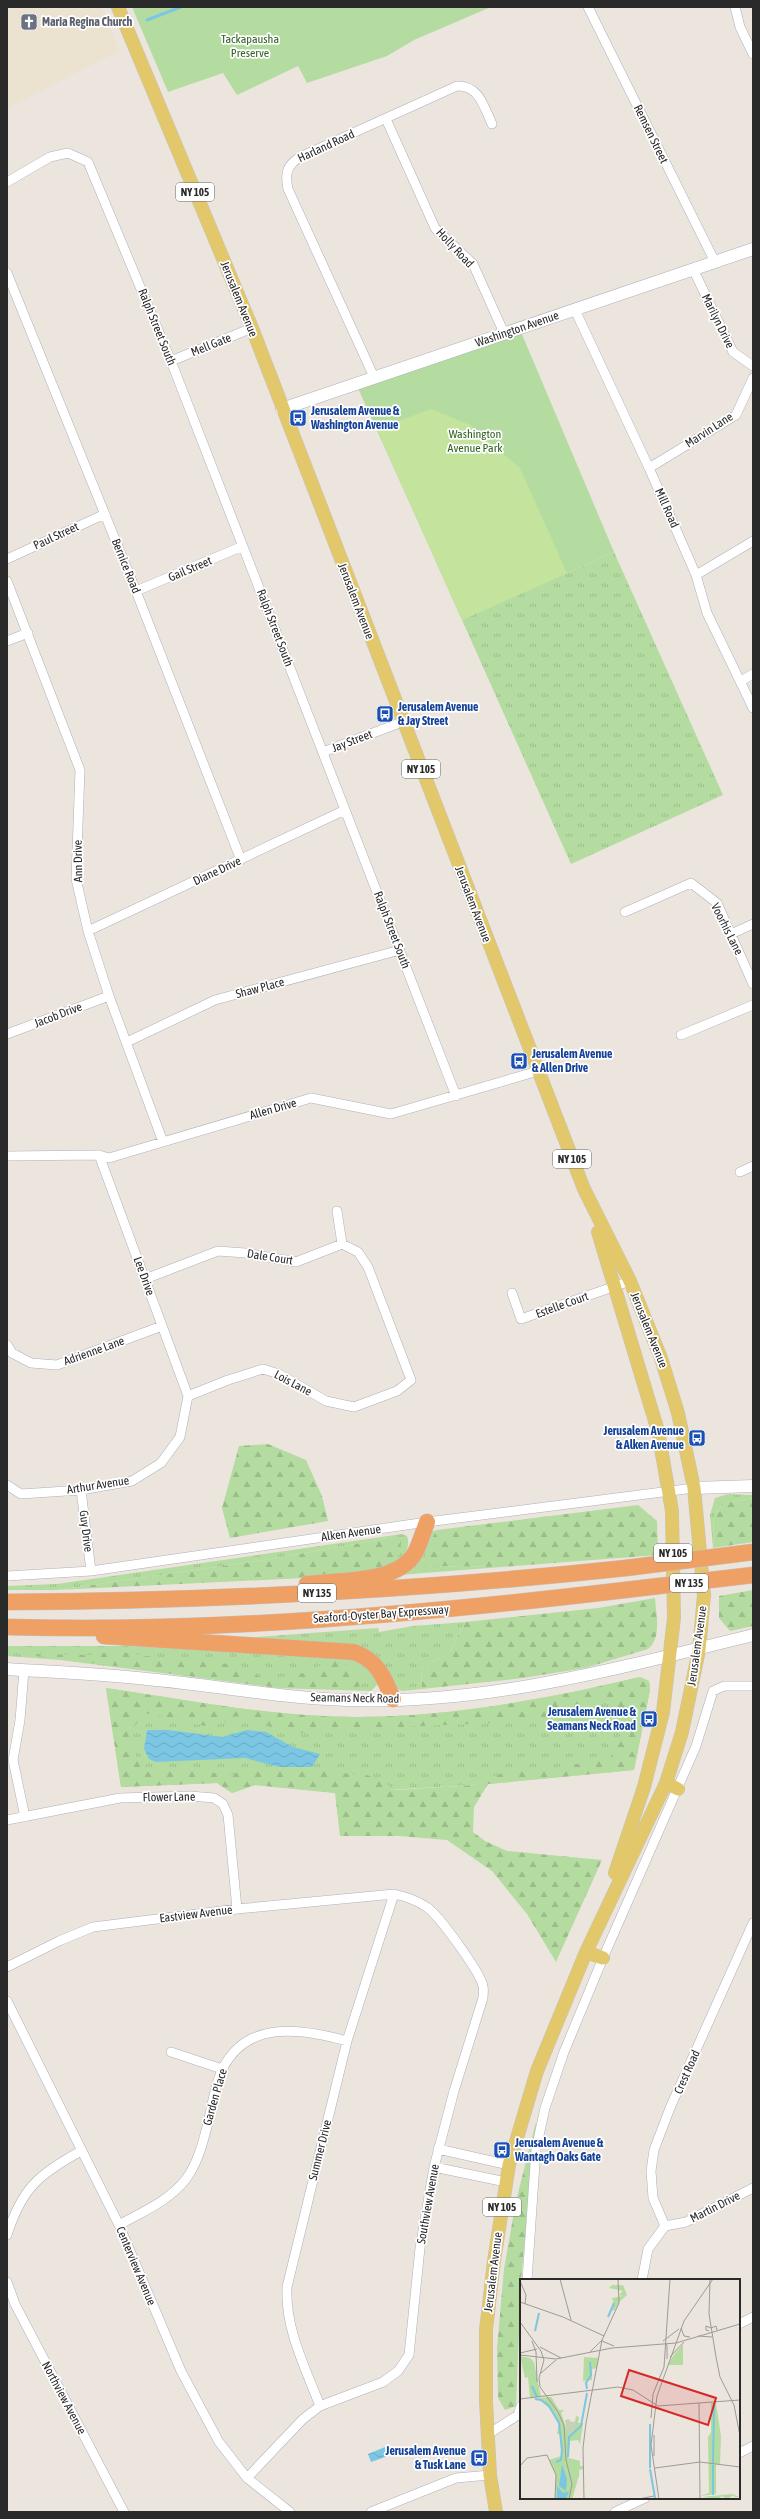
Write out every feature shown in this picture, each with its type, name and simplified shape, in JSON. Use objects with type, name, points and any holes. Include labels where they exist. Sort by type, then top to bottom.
[{"type":"highway","points":[[191,1599],[378,1577],[393,1572],[406,1564],[415,1553],[427,1522]]},
{"type":"highway","name":"Seaford-Oyster Bay Expressway","points":[[7,1602],[191,1599],[436,1586],[626,1568],[753,1552]]},
{"type":"highway","name":"Seaford-Oyster Bay Expressway","points":[[7,1627],[78,1629],[287,1621],[461,1608],[753,1575]]},
{"type":"highway","points":[[78,1629],[113,1638],[354,1652],[364,1656],[377,1666],[393,1699]]},
{"type":"main road","name":"Jerusalem Avenue","points":[[118,7],[252,328],[402,722],[588,1198],[658,1431],[672,1511],[674,1618],[663,1712],[644,1787],[596,1928],[537,2071],[509,2166],[506,2182],[486,2330],[487,2435],[490,2475],[496,2512]]},
{"type":"main road","name":"Washington Avenue","points":[[282,409],[753,249]]},
{"type":"main road","name":"Jerusalem Avenue","points":[[588,1198],[630,1281],[661,1358],[678,1413],[694,1488],[704,1595],[699,1650],[672,1786],[596,1928]]},
{"type":"main road","points":[[694,1488],[753,1486]]},
{"type":"main road","name":"Seamans Neck Road","points":[[7,1669],[148,1679],[273,1696],[348,1701],[426,1698],[520,1688],[699,1650],[753,1635]]},
{"type":"main road","points":[[586,1952],[603,1958]]},
{"type":"street","name":"Remsen Street","points":[[588,7],[714,262]]},
{"type":"street","points":[[735,7],[740,27],[753,54]]},
{"type":"street","name":"Harland Road","points":[[374,377],[288,189],[287,171],[290,164],[300,157],[449,89],[465,86],[478,95],[492,124]]},
{"type":"street","name":"Holly Road","points":[[386,118],[435,228],[473,264],[504,333]]},
{"type":"street","name":"Ralph Street South","points":[[7,182],[50,157],[68,153],[88,162],[171,361],[324,752],[456,1096]]},
{"type":"street","name":"Marilyn Drive","points":[[693,269],[732,352],[753,366]]},
{"type":"street","name":"Bernice Road","points":[[7,273],[136,591],[241,860]]},
{"type":"street","name":"Mill Road","points":[[575,310],[649,468],[696,575],[707,612],[753,708]]},
{"type":"street","name":"Mell Gate","points":[[171,361],[252,328]]},
{"type":"street","name":"Marvin Lane","points":[[649,468],[736,415],[753,378]]},
{"type":"street","name":"Paul Street","points":[[7,559],[105,514]]},
{"type":"street","points":[[696,575],[753,541]]},
{"type":"street","name":"Gail Street","points":[[136,591],[243,546]]},
{"type":"street","name":"Ann Drive","points":[[7,581],[80,770],[76,878],[88,932],[109,996],[163,1142]]},
{"type":"street","points":[[7,641],[28,633]]},
{"type":"street","points":[[741,681],[753,674]]},
{"type":"street","name":"Jay Street","points":[[324,752],[402,722]]},
{"type":"street","name":"Diane Drive","points":[[88,932],[345,810]]},
{"type":"street","name":"Voorhis Lane","points":[[625,912],[691,883],[716,903],[753,984]]},
{"type":"street","points":[[731,934],[753,924]]},
{"type":"street","name":"Shaw Place","points":[[127,1042],[215,1000],[400,950]]},
{"type":"street","name":"Jacob Drive","points":[[7,1034],[109,996]]},
{"type":"street","points":[[681,1035],[753,1005]]},
{"type":"street","name":"Allen Drive","points":[[7,1156],[100,1155],[109,1158],[311,1098],[391,1114],[538,1071]]},
{"type":"street","name":"Lee Drive","points":[[100,1155],[188,1396]]},
{"type":"street","points":[[740,1172],[753,1166]]},
{"type":"street","points":[[337,1211],[342,1244]]},
{"type":"street","name":"Dale Court","points":[[146,1279],[218,1251],[245,1253],[296,1262],[342,1244]]},
{"type":"street","name":"Lois Lane","points":[[188,1396],[228,1380],[263,1369],[279,1374],[333,1404],[354,1407],[397,1391],[411,1380],[368,1267],[358,1252],[342,1244]]},
{"type":"street","name":"Estelle Court","points":[[512,1293],[521,1319],[630,1281]]},
{"type":"street","name":"Adrienne Lane","points":[[7,1345],[12,1353],[32,1363],[57,1365],[162,1326]]},
{"type":"street","name":"Arthur Avenue","points":[[7,1485],[20,1494],[81,1490],[132,1481],[162,1463],[180,1437],[188,1396]]},
{"type":"street","name":"Alken Avenue","points":[[7,1576],[91,1571],[427,1522],[668,1490],[694,1488]]},
{"type":"street","name":"Guy Drive","points":[[81,1490],[91,1571]]},
{"type":"street","points":[[24,1670],[20,1720],[14,1760],[25,1817]]},
{"type":"street","points":[[527,2279],[538,2132],[564,2052],[672,1786],[696,1746],[713,1691],[724,1686],[753,1686]]},
{"type":"street","name":"Flower Lane","points":[[7,1820],[120,1798],[190,1796],[214,1798],[223,1804],[228,1815],[237,1909]]},
{"type":"street","name":"Eastview Avenue","points":[[7,1967],[58,1941],[94,1927],[237,1909],[394,1894]]},
{"type":"street","name":"Summer Drive","points":[[320,2406],[290,2327],[286,2304],[286,2287],[347,2041],[394,1894]]},
{"type":"street","name":"Southview Avenue","points":[[247,2478],[303,2419],[320,2406],[383,2382],[398,2371],[409,2355],[420,2248],[434,2167],[454,2091],[480,2010],[484,1987],[480,1976],[438,1918],[414,1899],[394,1894]]},
{"type":"street","name":"Crest Road","points":[[665,2226],[653,2198],[651,2171],[654,2150],[670,2108],[753,1923]]},
{"type":"street","name":"Centerview Avenue","points":[[7,2001],[119,2225],[182,2371],[219,2442],[247,2478],[290,2512]]},
{"type":"street","name":"Garden Place","points":[[119,2225],[169,2197],[186,2179],[200,2150],[222,2069],[231,2055],[249,2039],[274,2030],[298,2031],[347,2041]]},
{"type":"street","points":[[171,2052],[222,2069]]},
{"type":"street","points":[[438,2149],[509,2166]]},
{"type":"street","points":[[7,2235],[11,2208],[42,2175],[81,2151]]},
{"type":"street","points":[[434,2167],[506,2182]]},
{"type":"street","name":"Martin Drive","points":[[665,2226],[686,2222],[753,2188]]},
{"type":"street","points":[[642,2279],[648,2249],[665,2226]]},
{"type":"street","name":"Northview Avenue","points":[[7,2282],[15,2304],[124,2512]]},
{"type":"street","points":[[740,2324],[753,2317]]},
{"type":"street","points":[[487,2435],[518,2415],[520,2409]]},
{"type":"street","points":[[740,2452],[753,2446]]},
{"type":"street","points":[[371,2512],[456,2478],[490,2475]]},
{"type":"street","points":[[615,2512],[643,2499]]},
{"type":"shaded area","points":[[7,7],[102,7],[119,51],[7,108]]},
{"type":"green space","name":"Tackapausha Preserve","points":[[132,7],[491,7],[414,40],[387,56],[307,83],[298,66],[237,95],[223,73],[168,92]]},
{"type":"green space","name":"Washington Avenue Park","points":[[521,332],[614,552],[462,620],[357,386]]},
{"type":"green space","points":[[431,409],[470,425],[520,468],[567,573],[462,620],[377,429]]},
{"type":"green space","points":[[614,552],[723,795],[571,864],[462,620]]},
{"type":"green space","points":[[268,1444],[306,1460],[322,1496],[328,1521],[230,1538],[222,1508],[239,1446]]},
{"type":"green space","points":[[728,1494],[753,1495],[753,1498],[725,1503],[714,1514],[713,1548],[710,1515],[715,1498]]},
{"type":"green space","points":[[753,1498],[753,1542],[713,1548],[714,1514],[725,1503]]},
{"type":"green space","points":[[638,1505],[657,1521],[658,1555],[501,1567],[425,1566],[425,1549],[437,1530]]},
{"type":"green space","points":[[437,1530],[425,1549],[425,1566],[501,1567],[399,1575],[431,1532]]},
{"type":"green space","points":[[402,1534],[407,1536],[408,1546],[401,1560],[388,1569],[367,1573],[303,1578],[394,1537],[265,1560],[57,1590],[7,1590],[7,1586],[57,1584]]},
{"type":"green space","points":[[394,1537],[401,1541],[400,1554],[386,1566],[303,1578],[57,1590],[265,1560]]},
{"type":"green space","points":[[753,1590],[753,1626],[730,1631],[719,1618],[719,1596]]},
{"type":"green space","points":[[655,1598],[657,1633],[648,1649],[585,1668],[523,1678],[422,1689],[421,1669],[449,1653],[465,1622],[598,1608]]},
{"type":"green space","points":[[465,1622],[449,1653],[421,1669],[422,1689],[402,1691],[395,1688],[379,1659],[261,1641],[257,1637],[378,1628],[379,1632],[413,1626]]},
{"type":"green space","points":[[7,1646],[128,1646],[351,1657],[366,1665],[378,1680],[377,1685],[371,1691],[280,1688],[60,1660],[7,1656]]},
{"type":"green space","points":[[117,1651],[153,1657],[228,1664],[245,1669],[266,1680],[300,1674],[333,1660],[353,1668],[362,1682],[357,1690],[280,1688],[24,1654],[92,1655]]},
{"type":"green space","points":[[640,1677],[649,1681],[650,1690],[634,1770],[488,1784],[336,1793],[255,1785],[232,1793],[217,1783],[121,1787],[106,1688],[262,1711],[356,1717],[428,1714],[464,1710],[570,1693]]},
{"type":"green space","points":[[640,1677],[649,1681],[650,1690],[634,1770],[488,1784],[474,1807],[473,1832],[485,1841],[507,1851],[602,1860],[556,1962],[527,1914],[492,1871],[447,1840],[399,1836],[340,1836],[335,1793],[255,1785],[232,1793],[217,1783],[121,1787],[106,1688],[262,1711],[356,1717],[428,1714],[464,1710],[570,1693]],"holes":[[[599,1698],[618,1706],[621,1720],[619,1740],[617,1747],[609,1759],[556,1767],[510,1770],[474,1785],[394,1790],[380,1779],[366,1775],[256,1766],[230,1775],[196,1770],[142,1772],[128,1734],[145,1713],[205,1726],[227,1722],[235,1716],[253,1718],[289,1735],[317,1731],[489,1723],[568,1716]]]},
{"type":"green space","points":[[536,2122],[520,2279],[516,2406],[505,2410],[498,2398],[497,2348],[504,2269],[516,2201]]},
{"type":"water","points":[[147,1730],[169,1730],[222,1737],[247,1730],[266,1732],[293,1747],[320,1754],[312,1767],[279,1767],[245,1758],[156,1762],[149,1759],[144,1749]]},
{"type":"water","points":[[385,2447],[388,2456],[371,2462],[368,2454]]},
{"type":"waterway","points":[[147,20],[181,7]]},
{"type":"place","name":"Maria Regina Church","points":[[29,22]]},
{"type":"place","name":"Jerusalem Avenue & Washington Avenue","points":[[298,418]]},
{"type":"place","name":"Jerusalem Avenue & Jay Street","points":[[385,714]]},
{"type":"place","name":"Jerusalem Avenue & Allen Drive","points":[[519,1061]]},
{"type":"place","name":"Jerusalem Avenue & Alken Avenue","points":[[697,1438]]},
{"type":"place","name":"Jerusalem Avenue & Seamans Neck Road","points":[[649,1719]]},
{"type":"place","name":"Jerusalem Avenue & Wantagh Oaks Gate","points":[[502,2150]]},
{"type":"place","name":"Jerusalem Avenue & Tusk Lane","points":[[479,2458]]}]
